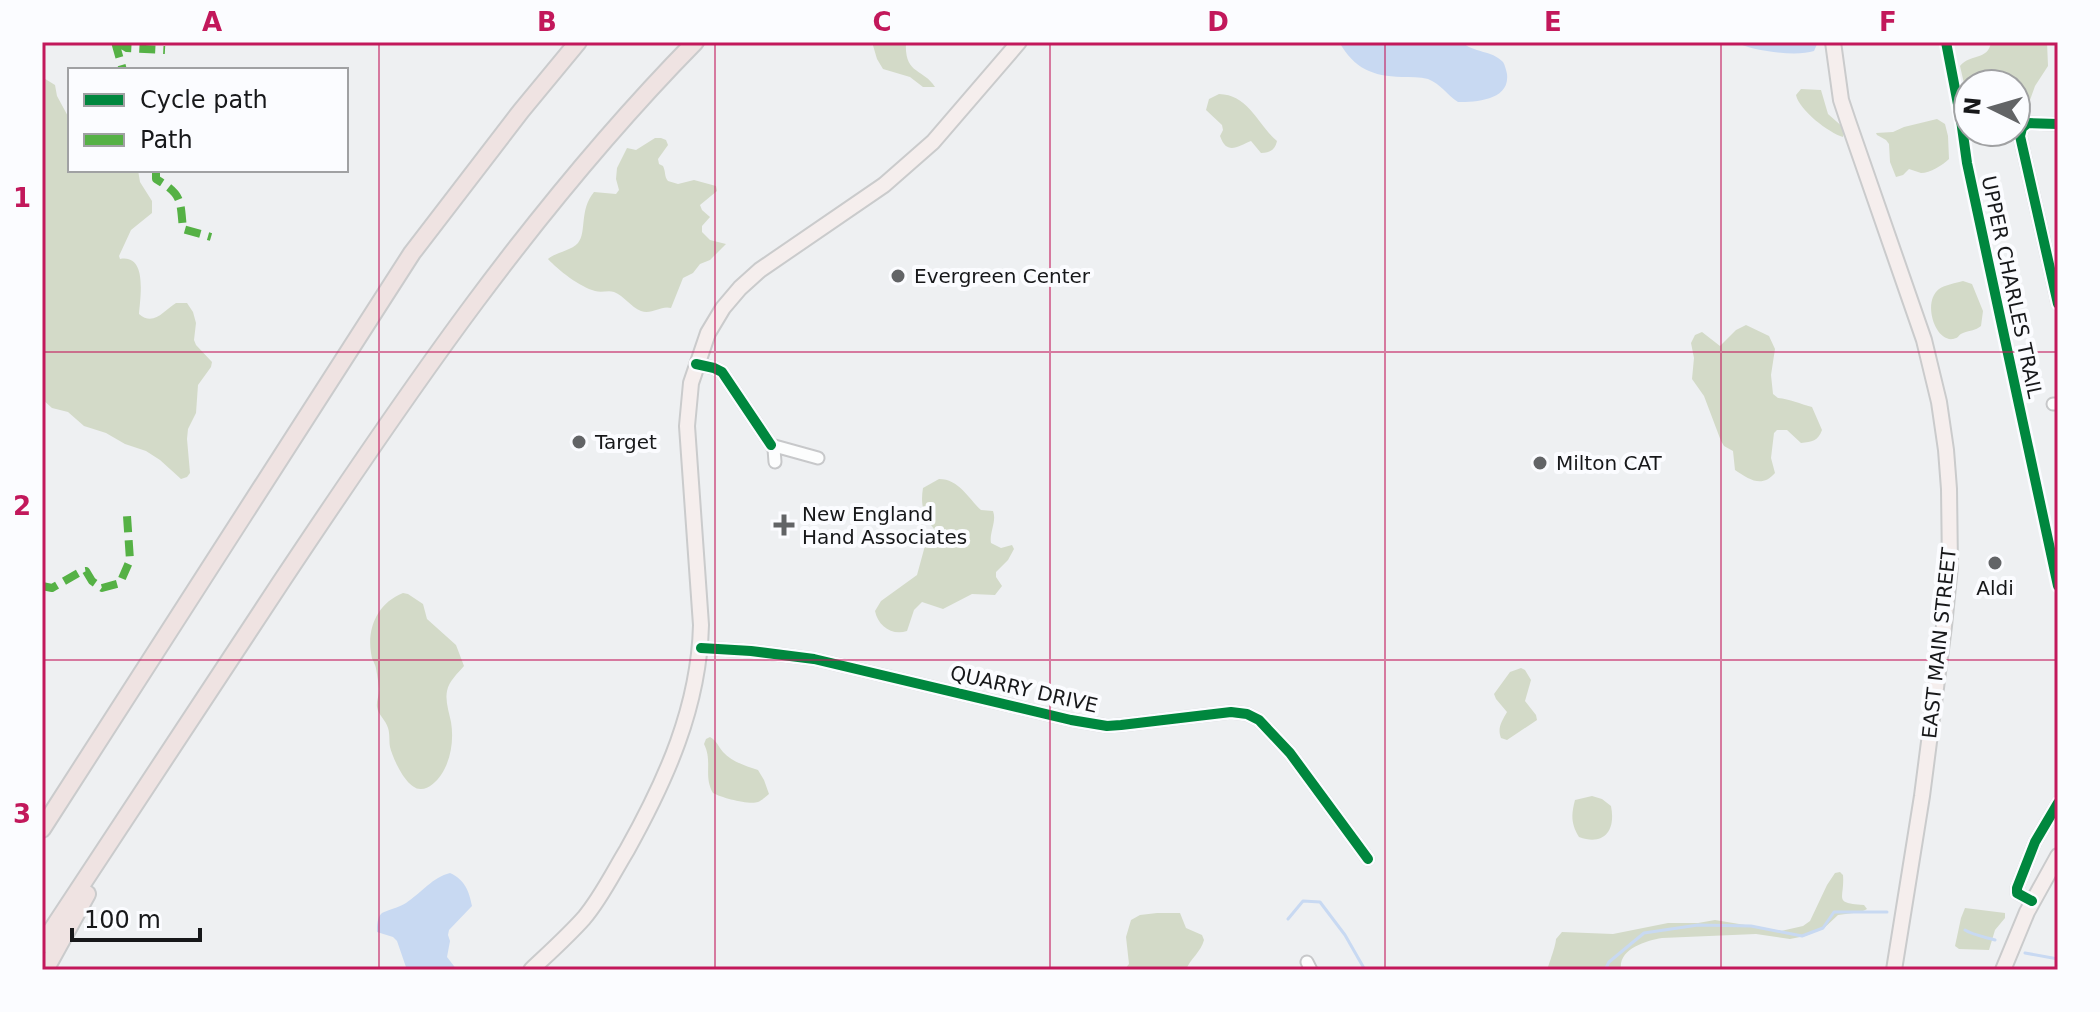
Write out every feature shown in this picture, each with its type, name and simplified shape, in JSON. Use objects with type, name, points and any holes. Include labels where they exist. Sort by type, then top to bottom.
[{"type":"highway","points":[[42,829],[412,253],[578,42]]},
{"type":"highway","points":[[42,945],[343,488],[449,336],[555,198],[695,42]]},
{"type":"highway","points":[[45,970],[147,786]]},
{"type":"main road","points":[[531,970],[584,917],[601,894],[649,811],[676,753],[687,718],[701,648],[688,400],[696,364],[708,333],[723,308],[760,270],[884,185],[909,164],[942,133],[1019,42]]},
{"type":"main road","name":"EAST MAIN STREET","points":[[1833,42],[1841,100],[1850,131],[1924,340],[1939,402],[1948,484],[1950,566],[1944,626],[1922,796],[1894,970]]},
{"type":"main road","points":[[2003,970],[2032,901],[2058,856]]},
{"type":"street","points":[[2058,124],[2028,123],[2022,128],[2020,136],[2058,304]]},
{"type":"street","points":[[696,364],[722,372],[774,449],[775,462]]},
{"type":"street","points":[[771,445],[818,458]]},
{"type":"street","name":"QUARRY DRIVE","points":[[701,648],[814,659],[1107,726],[1231,712],[1247,714],[1259,720],[1290,753],[1368,859]]},
{"type":"street","points":[[2032,901],[2017,893],[2017,888],[2035,842],[2058,803]]},
{"type":"green space","points":[[872,42],[906,42],[911,66],[935,87],[923,87],[910,77],[883,69]]},
{"type":"green space","points":[[1991,42],[2047,42],[2048,66],[2032,94],[2032,68],[1960,68],[1964,62],[1983,55]]},
{"type":"green space","points":[[42,77],[55,85],[68,116],[68,172],[138,172],[140,182],[152,201],[152,213],[131,230],[119,256],[135,263],[139,270],[139,314],[144,318],[154,318],[176,303],[187,303],[196,323],[196,345],[212,362],[198,385],[196,413],[187,439],[190,473],[181,479],[146,451],[84,426],[68,412],[52,408],[42,399]]},
{"type":"green space","points":[[1801,89],[1821,90],[1828,114],[1845,129],[1843,137],[1808,114],[1796,95]]},
{"type":"green space","points":[[1219,94],[1238,99],[1252,112],[1277,141],[1273,149],[1261,153],[1251,141],[1233,148],[1226,146],[1220,136],[1222,125],[1206,110],[1209,99]]},
{"type":"green space","points":[[1937,119],[1945,124],[1949,159],[1928,172],[1909,169],[1896,177],[1890,162],[1889,144],[1876,133],[1893,132]]},
{"type":"green space","points":[[655,138],[666,140],[668,145],[658,159],[668,181],[678,184],[694,180],[716,186],[717,191],[700,205],[710,217],[702,226],[702,232],[710,240],[726,244],[710,260],[683,278],[671,308],[645,312],[614,292],[598,292],[583,286],[548,259],[578,243],[586,206],[594,192],[616,194],[619,190],[617,168],[627,148],[636,150]]},
{"type":"green space","points":[[1963,281],[1972,284],[1983,311],[1981,326],[1953,339],[1947,338],[1936,328],[1931,303],[1939,289]]},
{"type":"green space","points":[[1746,325],[1769,336],[1775,349],[1771,375],[1773,394],[1812,407],[1822,430],[1819,437],[1801,443],[1787,430],[1777,430],[1771,458],[1775,473],[1761,481],[1735,470],[1733,451],[1721,441],[1704,396],[1692,379],[1694,358],[1691,343],[1695,335],[1702,332],[1720,346]]},
{"type":"green space","points":[[939,479],[958,486],[981,510],[993,511],[991,543],[1001,548],[1012,545],[1014,549],[996,572],[1002,586],[995,595],[972,594],[943,609],[922,602],[914,610],[907,631],[891,631],[879,621],[875,611],[881,601],[917,575],[926,542],[934,533],[924,510],[923,488]]},
{"type":"green space","points":[[403,593],[423,604],[427,619],[456,645],[464,666],[447,691],[452,736],[447,763],[435,782],[421,789],[406,779],[390,747],[388,728],[377,707],[379,686],[370,643],[376,617],[387,603]]},
{"type":"green space","points":[[1521,668],[1531,680],[1525,701],[1537,720],[1507,740],[1501,738],[1500,731],[1507,712],[1494,694],[1510,672]]},
{"type":"green space","points":[[710,737],[731,758],[758,770],[769,794],[754,803],[713,793],[704,744]]},
{"type":"green space","points":[[1592,796],[1611,806],[1612,823],[1601,838],[1588,839],[1579,837],[1572,819],[1575,800]]},
{"type":"green space","points":[[1835,873],[1843,875],[1844,901],[1864,905],[1867,909],[1838,915],[1823,929],[1805,936],[1790,939],[1756,934],[1662,938],[1628,951],[1621,963],[1621,970],[1547,970],[1556,939],[1562,932],[1613,934],[1668,923],[1715,920],[1781,931],[1803,926],[1810,921]]},
{"type":"green space","points":[[1965,908],[2005,913],[2005,918],[1995,930],[1989,950],[1959,949],[1955,946]]},
{"type":"green space","points":[[1180,913],[1186,928],[1202,935],[1204,940],[1200,948],[1186,970],[1124,970],[1129,964],[1126,937],[1131,920],[1140,915]]},
{"type":"water","points":[[1339,42],[1462,42],[1503,62],[1507,83],[1491,98],[1458,102],[1428,79],[1382,75],[1365,69],[1351,59]]},
{"type":"water","points":[[1735,42],[1818,42],[1814,51],[1786,53]]},
{"type":"water","points":[[450,873],[466,886],[472,906],[449,930],[447,957],[457,970],[407,970],[397,941],[377,932],[379,917]]},
{"type":"waterway","points":[[1288,919],[1303,901],[1320,902],[1345,935],[1365,970]]},
{"type":"waterway","points":[[1605,970],[1609,962],[1644,933],[1698,925],[1751,926],[1802,936],[1823,928],[1834,912],[1887,912]]},
{"type":"waterway","points":[[1965,930],[1995,940]]},
{"type":"waterway","points":[[2025,953],[2058,959]]},
{"type":"marked path","points":[[115,42],[122,68]]},
{"type":"marked path","points":[[117,42],[127,48],[165,50]]},
{"type":"marked path","points":[[156,172],[156,179],[176,194],[183,229],[211,237]]},
{"type":"marked path","points":[[42,586],[52,588],[86,571],[92,581],[102,588],[120,583],[130,560],[127,516]]},
{"type":"cycle path","name":"UPPER CHARLES TRAIL","points":[[1946,42],[1967,163],[2058,586]]},
{"type":"cycle path","points":[[2058,124],[2028,123],[2022,128],[2020,136],[2058,304]]},
{"type":"cycle path","points":[[696,364],[722,372],[771,445]]},
{"type":"cycle path","points":[[701,648],[814,659],[1107,726],[1231,712],[1247,714],[1259,720],[1290,753],[1368,859]]},
{"type":"cycle path","points":[[2032,901],[2017,893],[2017,888],[2035,842],[2058,803]]},
{"type":"place","name":"Evergreen Center","points":[[898,276]]},
{"type":"place","name":"Target","points":[[579,442]]},
{"type":"place","name":"Milton CAT","points":[[1540,463]]},
{"type":"place","name":"New England Hand Associates","points":[[784,525]]},
{"type":"place","name":"Aldi","points":[[1995,563]]}]
